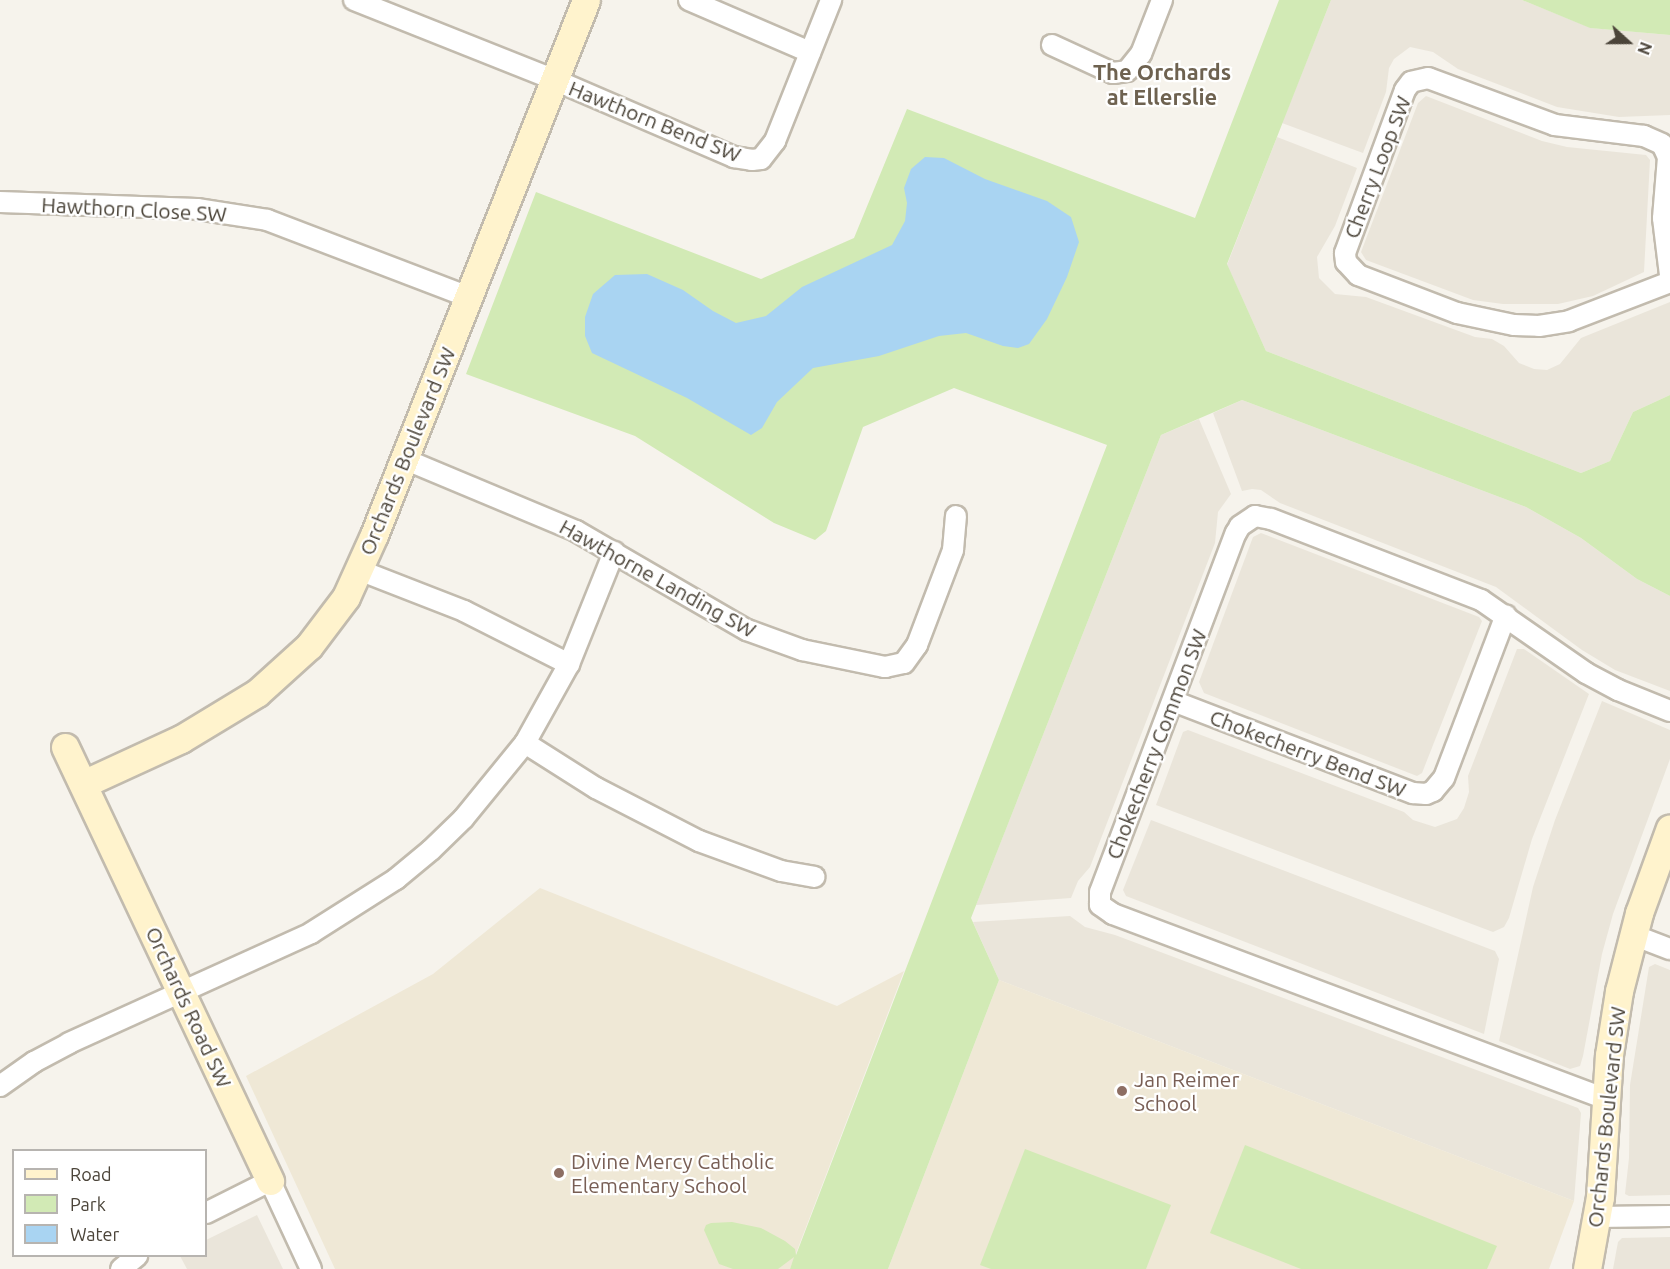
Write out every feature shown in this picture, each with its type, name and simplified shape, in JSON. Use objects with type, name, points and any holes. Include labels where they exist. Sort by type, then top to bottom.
[{"type":"street","points":[[354,0],[555,80]]},
{"type":"street","name":"Orchards Boulevard SW","points":[[83,783],[181,739],[257,693],[309,646],[345,597],[359,570],[404,459],[586,0]]},
{"type":"street","points":[[689,0],[810,52]]},
{"type":"street","name":"Hawthorn Bend SW","points":[[555,80],[734,157],[760,159],[775,141],[831,0]]},
{"type":"street","points":[[1052,45],[1113,73],[1127,71],[1141,54],[1162,0]]},
{"type":"street","name":"Cherry Loop SW","points":[[1670,275],[1663,218],[1669,164],[1666,149],[1662,144],[1644,136],[1555,125],[1428,78],[1411,82],[1405,90],[1346,245],[1346,262],[1358,275],[1457,313],[1539,333],[1670,282]]},
{"type":"street","name":"Hawthorn Close SW","points":[[0,202],[198,209],[267,220],[469,297]]},
{"type":"street","name":"Hawthorne Landing SW","points":[[404,459],[533,510],[614,552],[721,617],[771,640],[829,657],[885,667],[895,666],[911,656],[917,645],[952,550],[956,516]]},
{"type":"street","name":"Chokecherry Common SW","points":[[1606,1100],[1416,1030],[1105,910],[1099,900],[1102,884],[1236,533],[1240,526],[1255,516],[1271,519],[1469,595],[1506,615],[1586,673],[1618,690],[1670,711]]},
{"type":"street","points":[[0,1086],[34,1062],[69,1043],[311,933],[396,879],[463,819],[525,743],[569,664],[614,552]]},
{"type":"street","points":[[359,570],[464,611],[569,664]]},
{"type":"street","name":"Chokecherry Bend SW","points":[[1173,701],[1413,793],[1426,794],[1433,791],[1444,778],[1506,615]]},
{"type":"street","points":[[525,743],[596,788],[699,840],[781,871],[814,877]]},
{"type":"street","name":"Orchards Road SW","points":[[65,747],[182,990],[311,1269]]},
{"type":"street","name":"Orchards Boulevard SW","points":[[1587,1269],[1597,1217],[1613,1023],[1633,935],[1670,828]]},
{"type":"street","points":[[1633,935],[1670,949]]},
{"type":"street","points":[[207,1212],[270,1181]]},
{"type":"street","points":[[1597,1217],[1670,1216]]},
{"type":"street","points":[[121,1269],[136,1257]]},
{"type":"shaded area","points":[[1331,0],[1522,0],[1591,28],[1670,35],[1670,115],[1619,117],[1557,107],[1458,69],[1433,52],[1410,47],[1394,59],[1389,68],[1386,92],[1363,153],[1282,123]]},
{"type":"shaded area","points":[[1426,96],[1542,141],[1567,147],[1646,155],[1650,160],[1644,272],[1593,296],[1558,304],[1503,304],[1473,300],[1366,260],[1361,252],[1418,103]]},
{"type":"shaded area","points":[[1277,137],[1357,168],[1335,226],[1317,257],[1319,278],[1335,294],[1366,297],[1475,337],[1492,339],[1504,346],[1519,363],[1534,369],[1547,370],[1560,364],[1581,338],[1670,302],[1670,395],[1633,412],[1610,461],[1581,473],[1266,351],[1227,265]]},
{"type":"shaded area","points":[[1242,400],[1526,507],[1581,538],[1637,579],[1670,596],[1670,691],[1615,670],[1582,650],[1496,587],[1280,503],[1261,490],[1242,491],[1213,413]]},
{"type":"shaded area","points":[[1199,419],[1231,494],[1218,512],[1215,543],[1090,867],[1078,881],[1071,898],[976,905],[1161,435]]},
{"type":"shaded area","points":[[1261,533],[1479,617],[1482,621],[1422,773],[1417,776],[1204,693],[1199,682],[1253,537]]},
{"type":"shaded area","points":[[1517,649],[1524,649],[1589,694],[1532,839],[1509,918],[1504,927],[1493,932],[1156,805],[1183,732],[1188,730],[1404,812],[1413,820],[1435,827],[1457,819],[1464,808],[1469,792],[1468,776]]},
{"type":"shaded area","points":[[1602,701],[1670,730],[1670,759],[1613,914],[1602,954],[1580,1066],[1570,1069],[1499,1041],[1533,887],[1555,820]]},
{"type":"shaded area","points":[[1151,820],[1495,951],[1499,959],[1484,1034],[1126,896],[1123,890]]},
{"type":"shaded area","name":"Divine Mercy Catholic Elementary School","points":[[540,888],[837,1006],[904,971],[790,1269],[335,1269],[246,1076],[433,974]]},
{"type":"shaded area","points":[[1070,916],[1085,927],[1115,935],[1578,1108],[1581,1113],[1574,1201],[999,980],[973,922]]},
{"type":"shaded area","points":[[1655,964],[1670,970],[1670,1195],[1629,1196],[1625,1194],[1629,1158],[1630,1085],[1649,967]]},
{"type":"shaded area","name":"Jan Reimer School","points":[[999,980],[1574,1201],[1549,1269],[888,1269]]},
{"type":"shaded area","points":[[257,1215],[283,1269],[187,1269],[181,1257],[207,1257],[207,1240]]},
{"type":"shaded area","points":[[1670,1237],[1670,1269],[1613,1269],[1618,1242],[1622,1238]]},
{"type":"green space","points":[[1279,0],[1331,0],[1227,264],[1266,351],[1581,473],[1610,461],[1633,412],[1670,395],[1670,596],[1637,579],[1581,538],[1526,507],[1242,400],[1161,435],[971,918],[999,980],[888,1269],[790,1269],[794,1257],[778,1269],[733,1269],[719,1264],[704,1230],[706,1225],[711,1223],[732,1222],[761,1228],[785,1241],[795,1249],[796,1255],[1107,445],[954,388],[863,427],[826,531],[815,540],[774,523],[635,436],[466,374],[536,192],[761,279],[854,238],[907,109],[1195,218]]},
{"type":"green space","points":[[1522,0],[1670,0],[1670,35],[1590,28]]},
{"type":"green space","points":[[1245,1145],[1497,1246],[1487,1269],[1301,1269],[1210,1233]]},
{"type":"green space","points":[[1025,1149],[1171,1205],[1146,1269],[991,1269],[980,1265]]},
{"type":"water","points":[[925,157],[944,158],[985,179],[1047,201],[1071,217],[1079,242],[1067,277],[1047,319],[1029,344],[1018,348],[1003,346],[966,333],[939,336],[879,356],[813,368],[777,402],[762,428],[751,435],[687,398],[592,353],[585,336],[585,317],[593,294],[615,275],[647,274],[683,290],[713,311],[736,323],[766,316],[802,287],[892,245],[905,221],[907,203],[904,188],[911,169]]},
{"type":"place","name":"Jan Reimer School","points":[[1122,1091]]},
{"type":"place","name":"Divine Mercy Catholic Elementary School","points":[[559,1173]]},
{"type":"district","name":"The Orchards at Ellerslie","points":[[1162,84]]}]
